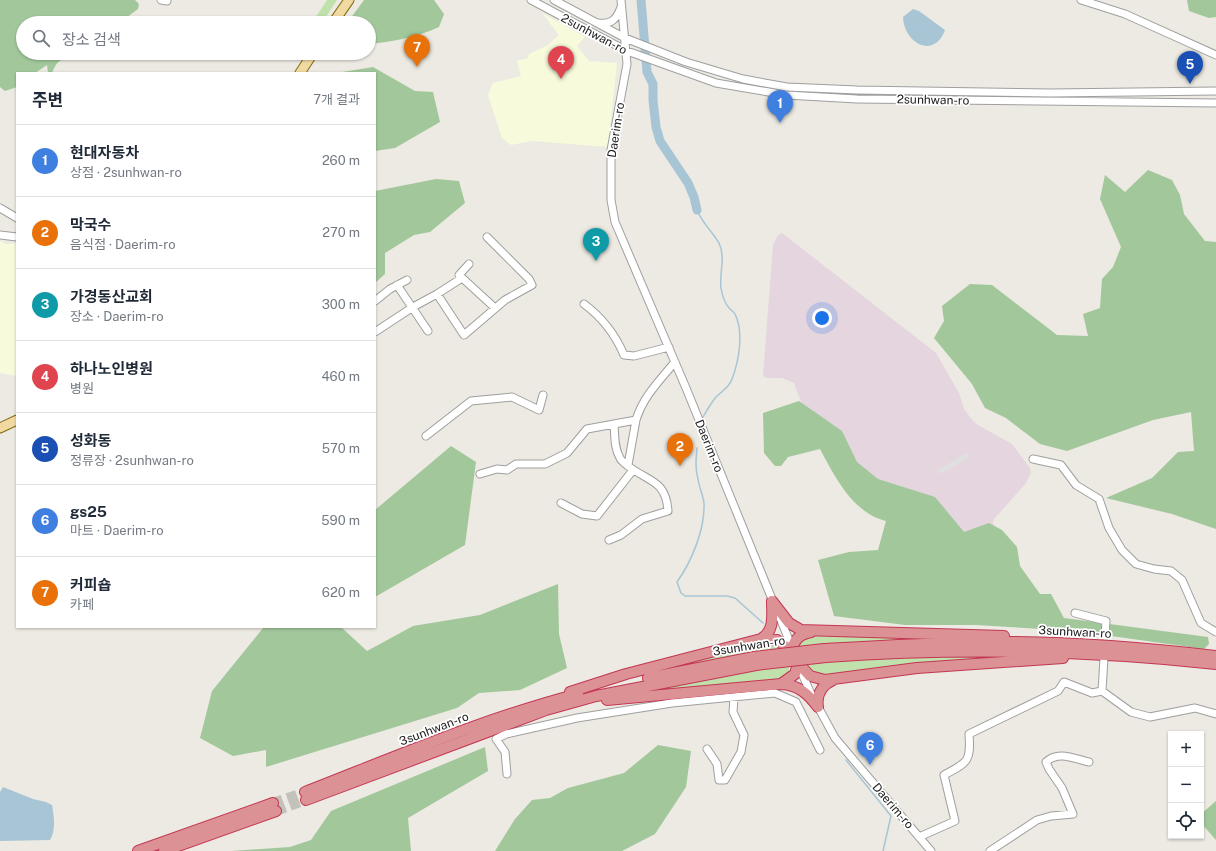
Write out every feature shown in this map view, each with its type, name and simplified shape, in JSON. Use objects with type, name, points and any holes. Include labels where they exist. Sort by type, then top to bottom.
[{"type":"highway","points":[[772,601],[791,625],[801,630],[991,635],[1145,649]]},
{"type":"highway","points":[[761,639],[768,634],[771,629],[772,601]]},
{"type":"highway","points":[[794,652],[794,644],[797,638],[814,631]]},
{"type":"highway","points":[[502,717],[605,680],[761,639],[777,640],[794,652]]},
{"type":"highway","name":"3sunhwan-ro","points":[[755,661],[596,696],[519,719],[306,796],[502,717],[582,693],[755,661],[825,653],[983,642],[1068,644],[1145,649],[1216,656]]},
{"type":"highway","name":"3sunhwan-ro","points":[[825,653],[987,650],[1105,656],[1216,664]]},
{"type":"highway","points":[[781,684],[795,674],[798,663],[813,678],[825,680],[917,668],[1105,656]]},
{"type":"highway","points":[[818,707],[817,700],[821,690],[826,684],[835,679]]},
{"type":"highway","points":[[519,719],[615,699],[781,684],[794,686],[802,690],[818,707]]},
{"type":"highway","points":[[138,851],[274,807],[164,851]]},
{"type":"main road","points":[[338,16],[349,0]]},
{"type":"main road","points":[[301,72],[308,60]]},
{"type":"main road","points":[[0,428],[16,420]]},
{"type":"street","points":[[161,0],[167,0]]},
{"type":"street","name":"2sunhwan-ro","points":[[531,0],[627,52],[716,83],[763,93],[814,98],[1216,103]]},
{"type":"street","name":"2sunhwan-ro","points":[[554,0],[625,38],[686,62],[743,79],[787,87],[1051,93],[1216,91]]},
{"type":"street","points":[[1081,0],[1100,3],[1216,55]]},
{"type":"street","points":[[597,23],[607,24],[614,20],[622,3]]},
{"type":"street","name":"Daerim-ro","points":[[622,3],[627,52],[627,68],[611,150],[611,200],[615,222],[624,246],[669,347],[772,601],[818,707],[835,738],[931,851]]},
{"type":"street","points":[[0,208],[16,217]]},
{"type":"street","points":[[0,235],[16,237]]},
{"type":"street","points":[[437,294],[464,335],[505,300],[532,286],[529,279],[487,237]]},
{"type":"street","points":[[469,264],[458,275],[495,308]]},
{"type":"street","points":[[376,331],[462,278]]},
{"type":"street","points":[[376,300],[397,285],[407,280]]},
{"type":"street","points":[[397,285],[428,331]]},
{"type":"street","points":[[584,304],[598,314],[617,339],[624,355],[634,356],[669,347]]},
{"type":"street","points":[[561,503],[582,514],[597,516],[631,468],[636,420],[639,408],[646,396],[675,362]]},
{"type":"street","points":[[426,436],[471,401],[512,397],[539,410],[543,395]]},
{"type":"street","points":[[480,474],[497,469],[507,470],[516,464],[545,464],[567,453],[587,429],[636,420]]},
{"type":"street","points":[[609,540],[621,535],[642,519],[668,511],[667,502],[659,485],[631,468],[620,459],[616,449],[614,424]]},
{"type":"street","points":[[1033,459],[1061,465],[1076,485],[1099,499],[1109,528],[1122,550],[1136,564],[1154,569],[1171,571],[1182,580],[1201,623],[1216,632]]},
{"type":"street","points":[[1075,613],[1106,621],[1105,636]]},
{"type":"street","points":[[1102,692],[1105,656]]},
{"type":"street","points":[[920,837],[955,821],[944,775],[964,764],[970,752],[969,734],[1058,691],[1064,682],[1092,693],[1102,692],[1131,712],[1150,717],[1195,708],[1216,714]]},
{"type":"street","points":[[507,774],[505,752],[496,739],[506,734],[577,718],[672,703],[775,693],[796,702],[820,750]]},
{"type":"street","points":[[706,748],[717,764],[719,780],[725,780],[741,752],[744,735],[733,712],[734,697]]},
{"type":"street","points":[[990,851],[1037,820],[1051,816],[1073,814],[1062,788],[1046,762],[1058,755],[1089,762]]},
{"type":"shaded area","points":[[542,13],[585,37],[577,46],[589,61],[617,63],[608,147],[532,141],[511,145],[502,138],[488,95],[493,83],[521,76],[517,61],[528,58],[529,54],[548,45],[559,35]]},
{"type":"shaded area","points":[[782,233],[936,353],[959,393],[964,409],[970,417],[976,424],[1012,444],[1030,468],[1031,472],[1026,483],[994,519],[993,523],[995,528],[969,573],[857,488],[803,407],[794,383],[782,378],[767,378],[763,376],[773,245],[778,235]]},
{"type":"shaded area","points":[[0,241],[6,244],[16,243],[16,376],[0,373]]},
{"type":"shaded area","points":[[967,453],[969,458],[940,474],[937,470]]},
{"type":"green space","points":[[0,0],[135,0],[139,4],[138,9],[128,16],[16,16],[16,60],[64,60],[58,63],[52,72],[48,72],[47,65],[36,72],[16,72],[16,87],[5,91],[0,87]]},
{"type":"green space","points":[[327,0],[337,0],[327,16],[317,16]]},
{"type":"green space","points":[[364,0],[434,0],[444,14],[439,27],[406,38],[376,43],[376,16],[352,16]]},
{"type":"green space","points":[[1187,0],[1216,0],[1216,17],[1209,18],[1189,11]]},
{"type":"green space","points":[[373,67],[415,91],[433,92],[440,122],[395,148],[376,151],[376,72],[342,72]]},
{"type":"green space","points":[[1148,170],[1172,180],[1180,195],[1184,214],[1205,241],[1216,242],[1216,529],[1172,514],[1106,498],[1152,478],[1178,452],[1194,451],[1191,412],[1153,420],[1067,451],[1040,444],[1006,418],[985,408],[972,384],[934,338],[944,321],[942,306],[970,284],[992,285],[1057,335],[1088,336],[1083,314],[1100,308],[1102,279],[1113,267],[1121,247],[1100,199],[1105,175],[1125,192]]},
{"type":"green space","points":[[436,179],[459,181],[465,203],[430,232],[414,235],[385,253],[385,274],[376,282],[376,191]]},
{"type":"green space","points":[[799,401],[842,431],[857,462],[878,479],[935,497],[964,532],[989,523],[1002,530],[1017,547],[1020,566],[1040,594],[1051,594],[1064,618],[1208,637],[1209,644],[1204,649],[1075,631],[976,625],[905,625],[834,616],[818,560],[849,552],[878,550],[886,521],[874,517],[855,502],[839,482],[820,449],[788,457],[781,466],[775,466],[764,453],[763,413]]},
{"type":"green space","points":[[451,446],[476,462],[465,545],[376,596],[376,509]]},
{"type":"green space","points":[[558,584],[559,634],[567,668],[520,690],[479,693],[457,708],[266,767],[266,750],[233,756],[200,738],[212,691],[263,628],[342,628],[367,651],[413,626],[480,615]]},
{"type":"green space","points":[[807,635],[1020,639],[823,644],[826,661],[880,656],[1034,656],[836,676],[816,675],[807,667],[797,645]]},
{"type":"green space","points":[[762,641],[780,646],[789,664],[789,674],[783,680],[624,695],[776,667],[772,650],[617,680]]},
{"type":"green space","points":[[658,745],[691,751],[686,787],[655,834],[622,851],[495,851],[515,819],[532,800],[550,798],[568,788],[624,773]]},
{"type":"green space","points":[[485,747],[488,771],[408,818],[411,851],[231,851],[290,847],[311,840],[331,811]]},
{"type":"green space","points":[[1216,801],[1216,840],[1204,826],[1204,811]]},
{"type":"water","points":[[913,9],[919,11],[945,30],[940,39],[934,44],[927,46],[920,44],[908,34],[903,17]]},
{"type":"water","points":[[3,787],[52,805],[54,827],[50,840],[0,841],[0,792]]},
{"type":"waterway","points":[[641,0],[647,72],[653,84],[656,127],[660,141],[688,183],[694,197],[697,210]]},
{"type":"waterway","points":[[697,210],[721,248],[721,291],[726,304],[735,314],[738,321],[740,338],[737,364],[731,382],[716,397],[709,407],[703,417],[704,424]]},
{"type":"waterway","points":[[697,448],[696,471],[704,503],[704,513],[700,534],[692,555],[683,574],[677,582],[681,593],[685,596],[727,596],[735,598],[763,623]]},
{"type":"waterway","points":[[846,760],[891,816],[883,851]]},
{"type":"tunnel","points":[[273,803],[305,792]]},
{"type":"tunnel","points":[[276,811],[306,800]]},
{"type":"place","name":"커피숍","points":[[417,67]]},
{"type":"place","name":"하나노인병원","points":[[561,79]]},
{"type":"place","name":"성화동","points":[[1190,84]]},
{"type":"place","name":"현대자동차","points":[[780,123]]},
{"type":"place","name":"가경동산교회","points":[[596,261]]},
{"type":"place","name":"막국수","points":[[680,466]]},
{"type":"place","name":"gs25","points":[[870,765]]}]
